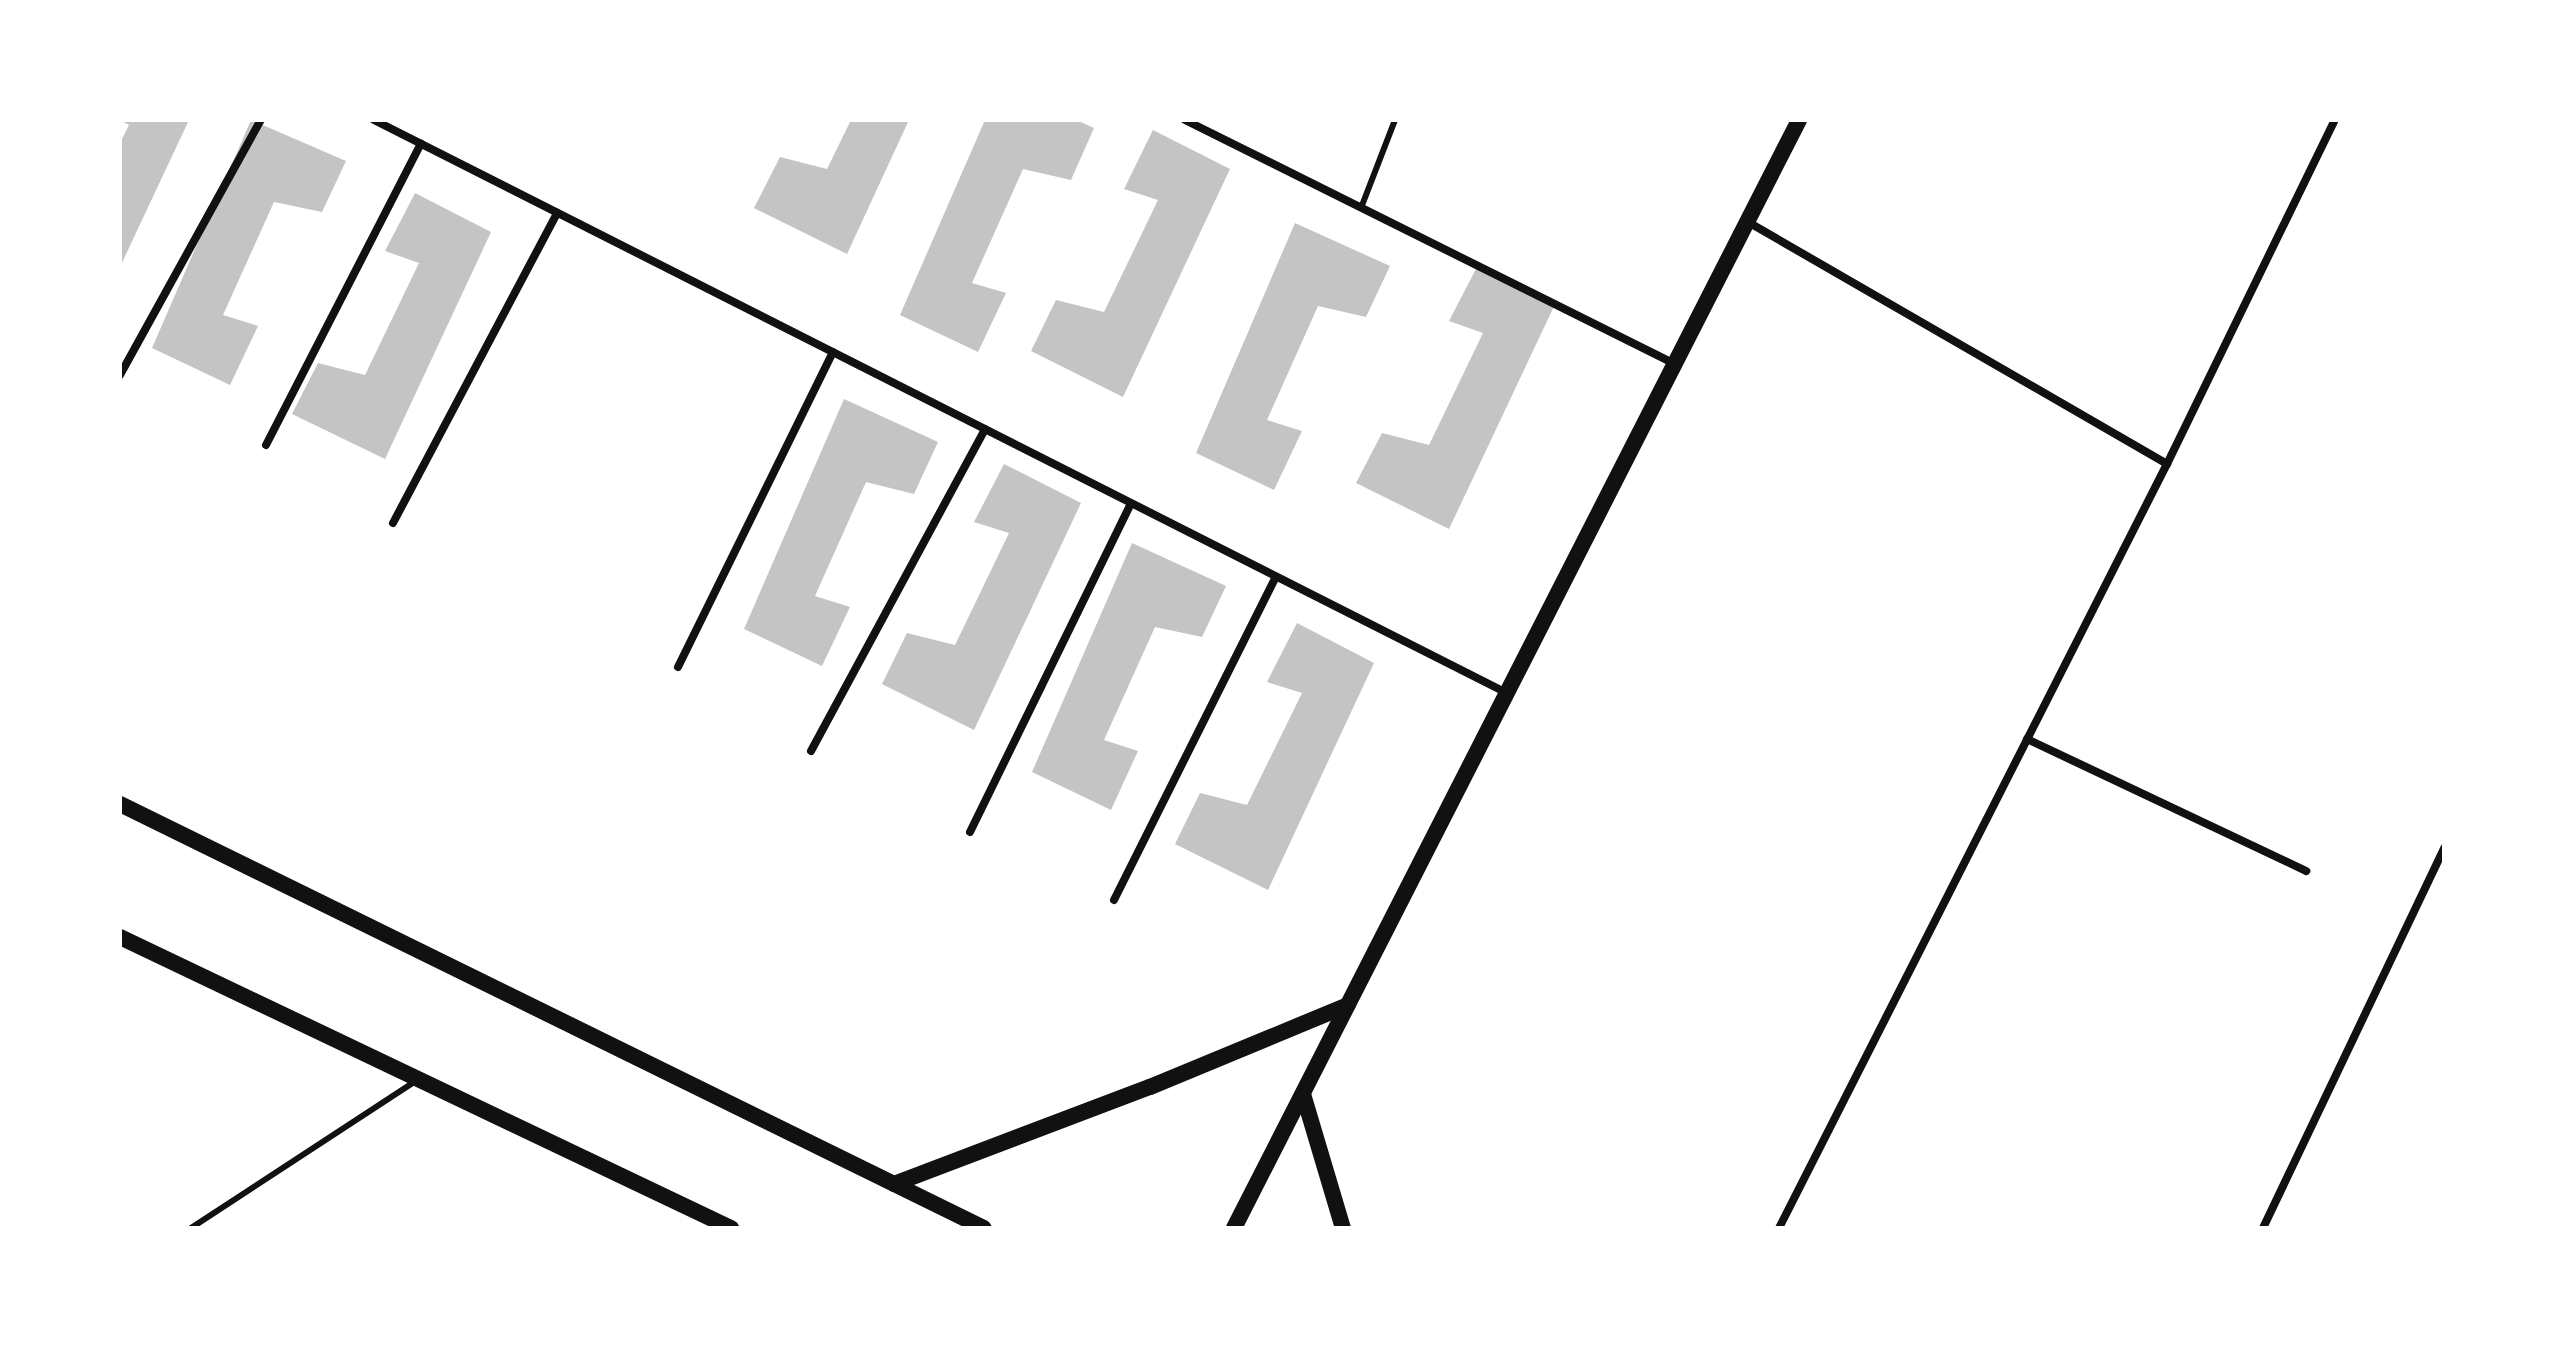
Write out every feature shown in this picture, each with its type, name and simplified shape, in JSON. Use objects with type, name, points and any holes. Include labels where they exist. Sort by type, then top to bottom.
[{"type":"main road","points":[[1234,1228],[1798,120]]},
{"type":"main road","points":[[120,804],[984,1228]]},
{"type":"main road","points":[[120,937],[731,1228]]},
{"type":"main road","points":[[894,1184],[1150,1087],[1348,1005]]},
{"type":"main road","points":[[1303,1094],[1343,1228]]},
{"type":"street","points":[[120,375],[261,120]]},
{"type":"street","points":[[374,120],[1507,693]]},
{"type":"street","points":[[1185,120],[1676,364]]},
{"type":"street","points":[[1779,1228],[2167,464],[2335,120]]},
{"type":"street","points":[[266,445],[421,144]]},
{"type":"street","points":[[393,523],[557,213]]},
{"type":"street","points":[[1748,222],[2167,464]]},
{"type":"street","points":[[678,667],[833,352]]},
{"type":"street","points":[[811,751],[985,429]]},
{"type":"street","points":[[970,832],[1131,503]]},
{"type":"street","points":[[1114,900],[1276,577]]},
{"type":"street","points":[[2027,739],[2306,871]]},
{"type":"street","points":[[2263,1228],[2444,848]]},
{"type":"lane","points":[[1361,208],[1395,120]]},
{"type":"lane","points":[[191,1228],[417,1080]]},
{"type":"building","points":[[120,120],[189,120],[120,267],[120,143],[129,125]]},
{"type":"building","points":[[251,120],[346,161],[322,212],[274,202],[223,315],[258,326],[230,385],[152,348]]},
{"type":"building","points":[[851,120],[909,120],[847,254],[754,208],[780,157],[827,169]]},
{"type":"building","points":[[985,120],[1076,120],[1094,128],[1071,180],[1023,169],[972,283],[1006,293],[978,352],[900,315]]},
{"type":"building","points":[[1153,130],[1230,169],[1123,397],[1031,351],[1056,300],[1104,312],[1158,200],[1124,189]]},
{"type":"building","points":[[415,193],[491,232],[385,459],[292,414],[318,363],[365,375],[419,263],[385,251]]},
{"type":"building","points":[[1295,223],[1390,266],[1366,317],[1318,306],[1267,420],[1302,431],[1274,490],[1196,453]]},
{"type":"building","points":[[1479,263],[1556,302],[1449,529],[1356,483],[1382,433],[1429,445],[1483,333],[1449,321]]},
{"type":"building","points":[[844,399],[938,442],[914,494],[866,482],[815,596],[850,607],[822,666],[744,629]]},
{"type":"building","points":[[1004,464],[1081,503],[974,730],[882,684],[907,633],[955,645],[1009,533],[974,522]]},
{"type":"building","points":[[1132,543],[1226,586],[1202,637],[1155,627],[1104,740],[1138,751],[1111,810],[1032,772]]},
{"type":"building","points":[[1297,623],[1374,663],[1268,890],[1175,844],[1200,793],[1247,805],[1302,693],[1267,682]]}]
